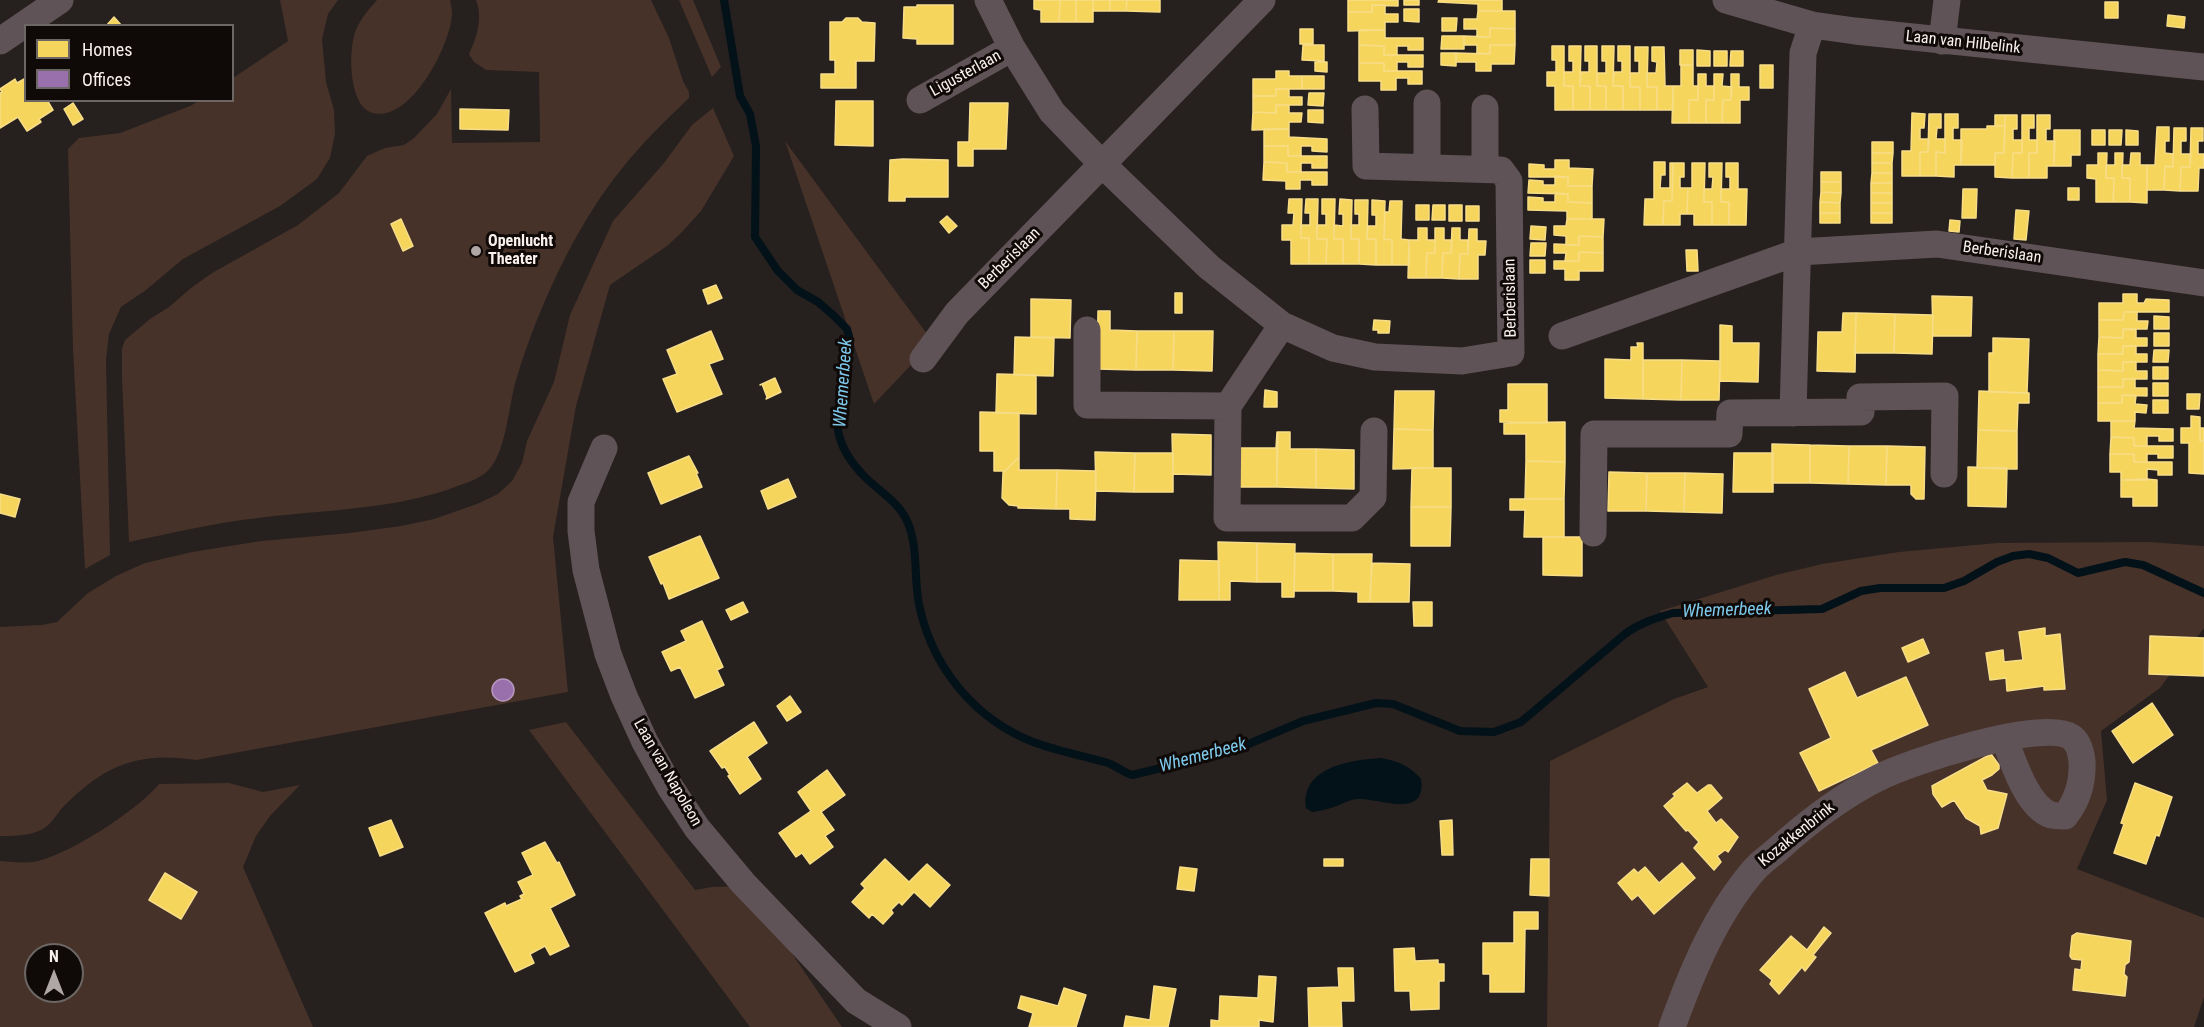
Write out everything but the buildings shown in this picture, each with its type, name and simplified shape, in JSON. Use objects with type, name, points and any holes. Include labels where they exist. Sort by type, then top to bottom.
[{"type":"street","points":[[25,24],[60,0]]},
{"type":"street","name":"Ligusterlaan","points":[[988,0],[1012,48],[1053,112],[1103,165]]},
{"type":"street","name":"Berberislaan","points":[[923,359],[957,313],[1262,0]]},
{"type":"street","name":"Laan van Hilbelink","points":[[1726,0],[1812,25],[1942,41],[2204,67]]},
{"type":"street","points":[[1942,41],[1947,0]]},
{"type":"street","points":[[0,41],[24,25]]},
{"type":"street","points":[[1792,412],[1803,53],[1812,25]]},
{"type":"street","name":"Ligusterlaan","points":[[920,100],[1012,48]]},
{"type":"street","points":[[1427,104],[1427,167]]},
{"type":"street","points":[[1485,108],[1485,168]]},
{"type":"street","name":"Berberislaan","points":[[1103,165],[1209,267],[1282,325],[1333,348],[1375,357],[1462,361],[1511,353],[1509,181],[1501,170],[1485,168],[1366,166],[1365,109]]},
{"type":"street","name":"Berberislaan","points":[[1562,336],[1798,252],[1937,244],[2204,283]]},
{"type":"street","points":[[1282,325],[1228,405],[1227,518],[1352,518],[1373,496],[1374,431]]},
{"type":"street","points":[[1087,330],[1087,405],[1228,405]]},
{"type":"street","points":[[1593,533],[1594,434],[1729,434],[1730,413],[1860,412],[1860,397],[1945,396],[1944,474]]},
{"type":"street","name":"Laan van Napoleon","points":[[604,448],[581,502],[581,531],[586,570],[608,654],[645,741],[670,787],[698,828],[743,883],[856,1000],[898,1027]]},
{"type":"street","name":"Kozakkenbrink","points":[[1672,1027],[1691,975],[1719,920],[1755,869],[1778,849],[1834,804],[1878,777],[1928,757],[2005,739]]},
{"type":"shaded area","points":[[280,0],[338,0],[328,14],[322,39],[326,82],[334,110],[335,134],[330,158],[317,179],[280,206],[183,259],[146,290],[121,307],[109,334],[106,360],[110,555],[85,569],[73,350],[68,149],[79,138],[120,133],[197,102],[234,102],[234,77],[288,41]]},
{"type":"shaded area","points":[[377,0],[450,0],[452,10],[445,44],[437,61],[414,94],[401,106],[387,113],[373,113],[365,108],[359,100],[352,76],[353,38],[363,18]]},
{"type":"shaded area","points":[[476,0],[651,0],[669,38],[683,81],[689,92],[689,98],[620,171],[588,217],[559,269],[526,351],[514,388],[506,430],[498,456],[492,466],[480,477],[466,483],[401,502],[242,520],[129,542],[122,378],[122,349],[125,340],[212,273],[298,225],[339,193],[367,156],[385,148],[404,145],[414,138],[437,114],[451,89],[452,143],[540,142],[539,72],[486,70],[474,62],[469,54],[478,27],[479,14]]},
{"type":"shaded area","points":[[679,0],[693,0],[721,67],[712,77]]},
{"type":"shaded area","points":[[713,108],[734,156],[701,211],[681,233],[667,246],[610,285],[576,406],[553,537],[568,692],[196,760],[157,758],[124,764],[108,771],[78,793],[45,828],[26,835],[0,836],[0,627],[57,622],[88,593],[116,576],[145,563],[192,552],[261,541],[401,526],[434,519],[498,494],[512,481],[522,463],[527,441],[554,382],[570,315],[613,221],[664,163],[692,125]]},
{"type":"shaded area","points":[[785,141],[933,342],[874,404]]},
{"type":"shaded area","points":[[2149,542],[2204,546],[2204,628],[2160,688],[2101,731],[2107,800],[2077,869],[2204,918],[2204,997],[2194,1027],[1547,1027],[1550,761],[1674,699],[1708,687],[1660,611],[1776,575],[1822,564],[1899,552],[1997,543]]},
{"type":"shaded area","points":[[566,722],[695,890],[746,886],[842,1027],[750,1027],[529,730]]},
{"type":"shaded area","points":[[1381,758],[1403,765],[1421,779],[1421,792],[1416,800],[1399,804],[1358,799],[1319,811],[1312,812],[1306,808],[1306,794],[1311,783],[1319,775],[1343,764]]},
{"type":"shaded area","points":[[229,783],[263,792],[300,785],[270,816],[256,836],[243,867],[313,1027],[0,1027],[0,861],[33,862],[64,851],[119,819],[159,784]]},
{"type":"waterway","name":"Whemerbeek","points":[[724,0],[740,96],[750,114],[756,146],[755,237],[778,271],[797,290],[818,302],[847,329],[850,340],[838,422],[839,437],[844,450],[856,467],[894,503],[908,523],[914,544],[920,609],[935,652],[960,689],[975,706],[1012,732],[1033,742],[1108,763],[1132,775],[1232,751],[1303,721],[1376,703],[1393,704],[1460,731],[1494,732],[1521,722],[1625,634],[1660,617],[1673,613],[1822,609],[1861,591],[1880,588],[1944,588],[1964,581],[1997,562],[2013,556],[2029,554],[2048,558],[2078,573],[2125,562],[2143,565],[2204,593]]},
{"type":"place","name":"Openlucht Theater","points":[[476,251]]}]
